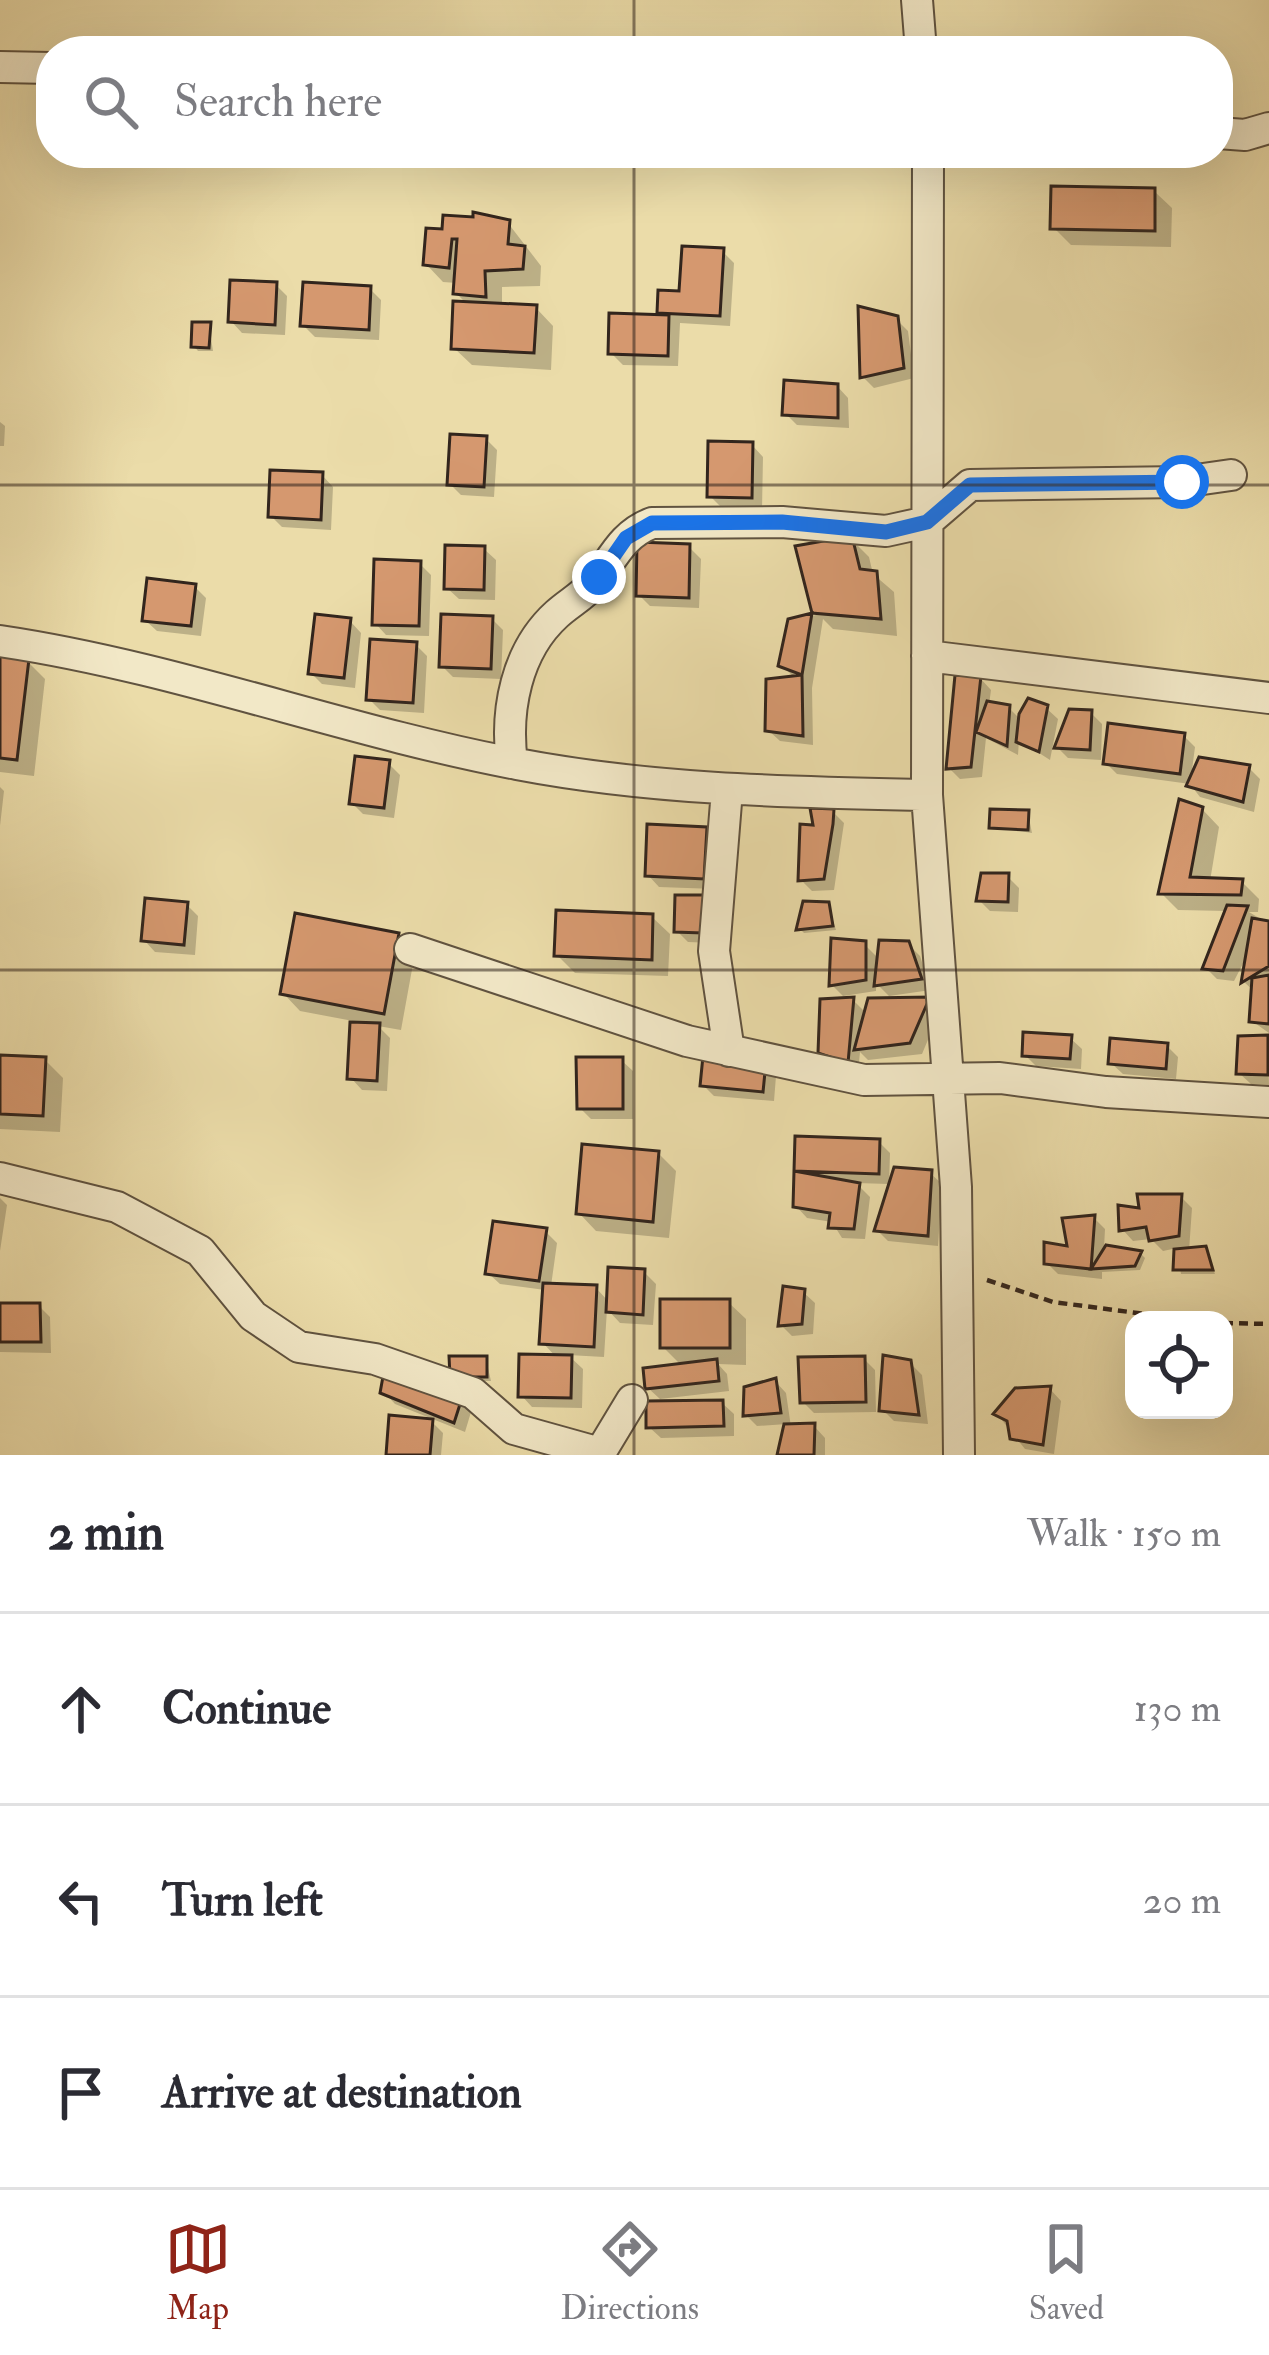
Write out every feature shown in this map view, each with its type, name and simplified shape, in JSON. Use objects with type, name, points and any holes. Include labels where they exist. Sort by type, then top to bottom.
[{"type":"street","points":[[917,0],[920,36]]},
{"type":"street","points":[[0,67],[36,68]]},
{"type":"street","points":[[1233,132],[1269,128]]},
{"type":"street","points":[[928,168],[927,795],[959,1271],[959,1455]]},
{"type":"street","points":[[512,763],[508,738],[515,690],[535,639],[585,593],[636,529],[652,523],[782,522],[886,532],[927,522],[970,485],[1182,482],[1231,475]]},
{"type":"street","points":[[0,641],[217,686],[512,763],[657,786],[927,795]]},
{"type":"street","points":[[927,656],[1269,698]]},
{"type":"street","points":[[727,790],[714,951],[730,1051]]},
{"type":"street","points":[[410,949],[587,1011],[730,1051],[864,1079],[948,1078],[1269,1102]]},
{"type":"street","points":[[0,1178],[117,1207],[200,1251],[253,1316],[299,1347],[375,1359],[473,1393],[514,1429],[600,1453],[632,1400]]},
{"type":"path","points":[[959,1271],[1053,1302],[1125,1311]]},
{"type":"path","points":[[1233,1323],[1269,1324]]},
{"type":"building","points":[[1051,186],[1155,188],[1155,231],[1050,229]]},
{"type":"building","points":[[473,212],[510,220],[508,244],[525,246],[523,269],[485,271],[486,297],[453,294],[457,239],[452,239],[449,268],[423,265],[426,228],[442,229],[443,215],[473,217]]},
{"type":"building","points":[[682,246],[724,248],[720,316],[657,313],[658,290],[679,291]]},
{"type":"building","points":[[230,280],[277,282],[275,325],[228,322]]},
{"type":"building","points":[[303,282],[371,286],[369,330],[300,326]]},
{"type":"building","points":[[453,301],[537,305],[534,353],[451,349]]},
{"type":"building","points":[[858,306],[898,316],[904,368],[860,378]]},
{"type":"building","points":[[609,313],[669,315],[668,356],[608,354]]},
{"type":"building","points":[[192,322],[211,322],[209,348],[191,347]]},
{"type":"building","points":[[784,380],[838,384],[838,418],[782,415]]},
{"type":"building","points":[[450,434],[487,436],[484,487],[447,485]]},
{"type":"building","points":[[708,441],[753,442],[752,498],[707,497]]},
{"type":"building","points":[[270,470],[323,472],[321,520],[268,517]]},
{"type":"building","points":[[852,536],[860,569],[877,571],[881,619],[812,613],[795,546]]},
{"type":"building","points":[[637,542],[690,544],[689,598],[636,596]]},
{"type":"building","points":[[445,545],[485,546],[484,590],[444,589]]},
{"type":"building","points":[[374,559],[421,561],[419,626],[372,625]]},
{"type":"building","points":[[147,578],[196,584],[191,626],[142,621]]},
{"type":"building","points":[[812,613],[802,675],[778,666],[788,619]]},
{"type":"building","points":[[315,614],[351,618],[344,678],[308,674]]},
{"type":"building","points":[[441,614],[493,616],[491,669],[439,667]]},
{"type":"building","points":[[370,639],[417,642],[413,703],[366,700]]},
{"type":"building","points":[[0,655],[29,659],[17,760],[0,758]]},
{"type":"building","points":[[802,675],[803,736],[765,731],[766,679]]},
{"type":"building","points":[[955,675],[981,676],[971,767],[946,769]]},
{"type":"building","points":[[1028,698],[1048,705],[1039,752],[1016,742],[1019,714]]},
{"type":"building","points":[[987,701],[1010,705],[1007,746],[976,732]]},
{"type":"building","points":[[1069,709],[1092,710],[1090,750],[1054,748]]},
{"type":"building","points":[[1108,723],[1185,733],[1180,774],[1103,764]]},
{"type":"building","points":[[355,756],[390,760],[384,808],[349,804]]},
{"type":"building","points":[[1199,757],[1250,765],[1243,802],[1186,786]]},
{"type":"building","points":[[1179,799],[1203,807],[1190,877],[1243,879],[1241,895],[1158,894]]},
{"type":"building","points":[[810,808],[834,809],[824,879],[798,881],[800,824],[813,825]]},
{"type":"building","points":[[990,809],[1029,810],[1028,830],[989,828]]},
{"type":"building","points":[[647,824],[707,827],[704,879],[645,876]]},
{"type":"building","points":[[981,873],[1009,873],[1008,902],[976,901]]},
{"type":"building","points":[[675,895],[704,895],[703,933],[674,932]]},
{"type":"building","points":[[145,898],[188,902],[184,945],[141,941]]},
{"type":"building","points":[[803,901],[829,902],[833,926],[796,930]]},
{"type":"building","points":[[1227,905],[1248,906],[1223,971],[1202,969]]},
{"type":"building","points":[[556,910],[653,914],[652,960],[554,956]]},
{"type":"building","points":[[295,913],[399,933],[384,1014],[280,994]]},
{"type":"building","points":[[1252,918],[1269,921],[1269,966],[1241,983]]},
{"type":"building","points":[[831,938],[866,941],[866,980],[829,986]]},
{"type":"building","points":[[879,940],[909,941],[922,979],[874,986]]},
{"type":"building","points":[[1269,975],[1269,1024],[1249,1022],[1252,978]]},
{"type":"building","points":[[854,997],[848,1063],[818,1053],[820,999]]},
{"type":"building","points":[[930,997],[910,1043],[854,1050],[868,998]]},
{"type":"building","points":[[350,1022],[380,1023],[377,1081],[347,1079]]},
{"type":"building","points":[[1023,1032],[1072,1035],[1070,1059],[1022,1056]]},
{"type":"building","points":[[1268,1035],[1268,1075],[1236,1074],[1238,1036]]},
{"type":"building","points":[[1110,1038],[1168,1043],[1166,1069],[1108,1064]]},
{"type":"building","points":[[0,1055],[46,1057],[43,1116],[0,1114]]},
{"type":"building","points":[[703,1056],[766,1062],[763,1092],[700,1086]]},
{"type":"building","points":[[576,1057],[623,1057],[623,1109],[577,1109]]},
{"type":"building","points":[[795,1136],[880,1139],[879,1174],[794,1171]]},
{"type":"building","points":[[582,1144],[659,1151],[653,1222],[576,1214]]},
{"type":"building","points":[[894,1167],[932,1170],[928,1236],[874,1231]]},
{"type":"building","points":[[794,1171],[860,1183],[854,1229],[828,1228],[830,1213],[793,1207]]},
{"type":"building","points":[[1137,1194],[1182,1194],[1179,1236],[1149,1241],[1146,1227],[1119,1231],[1118,1205],[1139,1208]]},
{"type":"building","points":[[1095,1215],[1091,1269],[1044,1264],[1044,1242],[1067,1246],[1062,1218]]},
{"type":"building","points":[[493,1221],[547,1228],[539,1281],[485,1274]]},
{"type":"building","points":[[1106,1245],[1142,1251],[1135,1266],[1091,1269]]},
{"type":"building","points":[[1206,1246],[1213,1270],[1173,1270],[1174,1249]]},
{"type":"building","points":[[608,1267],[645,1269],[643,1315],[606,1312]]},
{"type":"building","points":[[543,1283],[597,1285],[594,1347],[539,1344]]},
{"type":"building","points":[[783,1286],[805,1289],[802,1324],[778,1326]]},
{"type":"building","points":[[660,1299],[730,1299],[730,1348],[660,1348]]},
{"type":"building","points":[[0,1303],[40,1303],[41,1342],[0,1342]]},
{"type":"building","points":[[519,1354],[572,1355],[571,1398],[518,1397]]},
{"type":"building","points":[[883,1355],[911,1360],[919,1415],[879,1411]]},
{"type":"building","points":[[449,1356],[487,1356],[487,1377],[450,1377]]},
{"type":"building","points":[[865,1356],[866,1402],[800,1403],[798,1357]]},
{"type":"building","points":[[717,1359],[719,1381],[645,1389],[643,1368]]},
{"type":"building","points":[[384,1371],[462,1398],[454,1423],[380,1393]]},
{"type":"building","points":[[776,1378],[781,1413],[743,1416],[744,1387]]},
{"type":"building","points":[[1051,1386],[1043,1445],[1010,1439],[1007,1421],[993,1414],[1015,1388]]},
{"type":"building","points":[[723,1400],[724,1426],[646,1428],[646,1401]]},
{"type":"building","points":[[389,1415],[433,1419],[430,1455],[386,1455]]},
{"type":"building","points":[[815,1423],[814,1455],[777,1455],[784,1424]]},
{"type":"route","points":[[599,577],[626,538],[652,523],[782,522],[886,532],[927,522],[970,485],[1182,482]]}]
